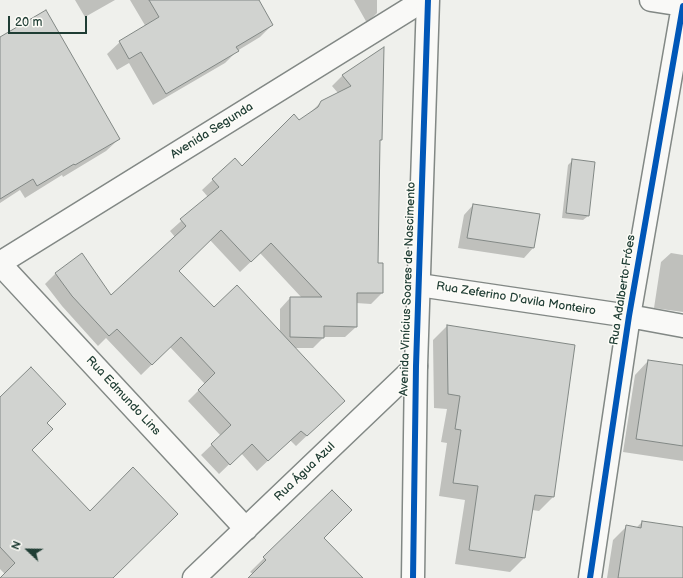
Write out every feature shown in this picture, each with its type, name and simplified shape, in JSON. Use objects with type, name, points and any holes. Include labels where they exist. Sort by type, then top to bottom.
[{"type":"street","name":"Avenida Segunda","points":[[0,263],[424,0]]},
{"type":"street","name":"Avenida Vinícius Soares de Nascimento","points":[[413,578],[416,366],[428,0]]},
{"type":"street","points":[[651,0],[683,5]]},
{"type":"street","name":"Rua Adalberto Fróes","points":[[590,578],[629,316],[683,5]]},
{"type":"street","name":"Rua Edmundo Lins","points":[[0,263],[246,529]]},
{"type":"street","name":"Rua Zeferino D'avila Monteiro","points":[[419,285],[629,316],[683,326]]},
{"type":"street","name":"Rua Água Azul","points":[[194,578],[416,366]]},
{"type":"building","points":[[149,0],[259,0],[273,25],[236,47],[239,51],[166,94],[141,52],[129,59],[119,41],[159,17]]},
{"type":"building","points":[[46,10],[120,139],[37,186],[33,179],[0,199],[0,37]]},
{"type":"building","points":[[384,47],[382,140],[380,140],[378,263],[383,263],[383,293],[357,293],[357,327],[324,326],[324,338],[290,337],[290,297],[322,297],[271,243],[251,262],[221,230],[179,271],[214,307],[237,285],[345,401],[307,436],[301,431],[268,461],[252,444],[230,465],[211,444],[231,425],[198,390],[215,373],[181,337],[152,365],[117,329],[109,336],[72,296],[55,273],[82,253],[111,295],[186,226],[180,219],[219,187],[212,179],[235,158],[242,166],[294,114],[299,120],[318,107],[321,101],[351,86],[342,75]]},
{"type":"building","points":[[572,159],[595,162],[589,216],[566,213]]},
{"type":"building","points":[[473,204],[540,214],[534,248],[467,238]]},
{"type":"building","points":[[447,325],[575,345],[554,497],[535,495],[525,558],[469,550],[478,486],[453,483],[461,430],[455,429],[460,396],[448,394]]},
{"type":"building","points":[[648,360],[683,365],[683,446],[636,439]]},
{"type":"building","points":[[31,367],[66,404],[47,423],[53,429],[32,450],[90,511],[133,467],[178,514],[113,578],[0,578],[15,563],[0,547],[0,397]]},
{"type":"building","points":[[332,490],[352,510],[324,538],[363,578],[248,578],[266,560],[263,557]]},
{"type":"building","points":[[642,521],[683,527],[683,578],[618,578],[626,525],[641,528]]},
{"type":"cycle path","points":[[413,578],[416,366],[428,0]]},
{"type":"cycle path","points":[[590,578],[629,316],[683,6]]}]
